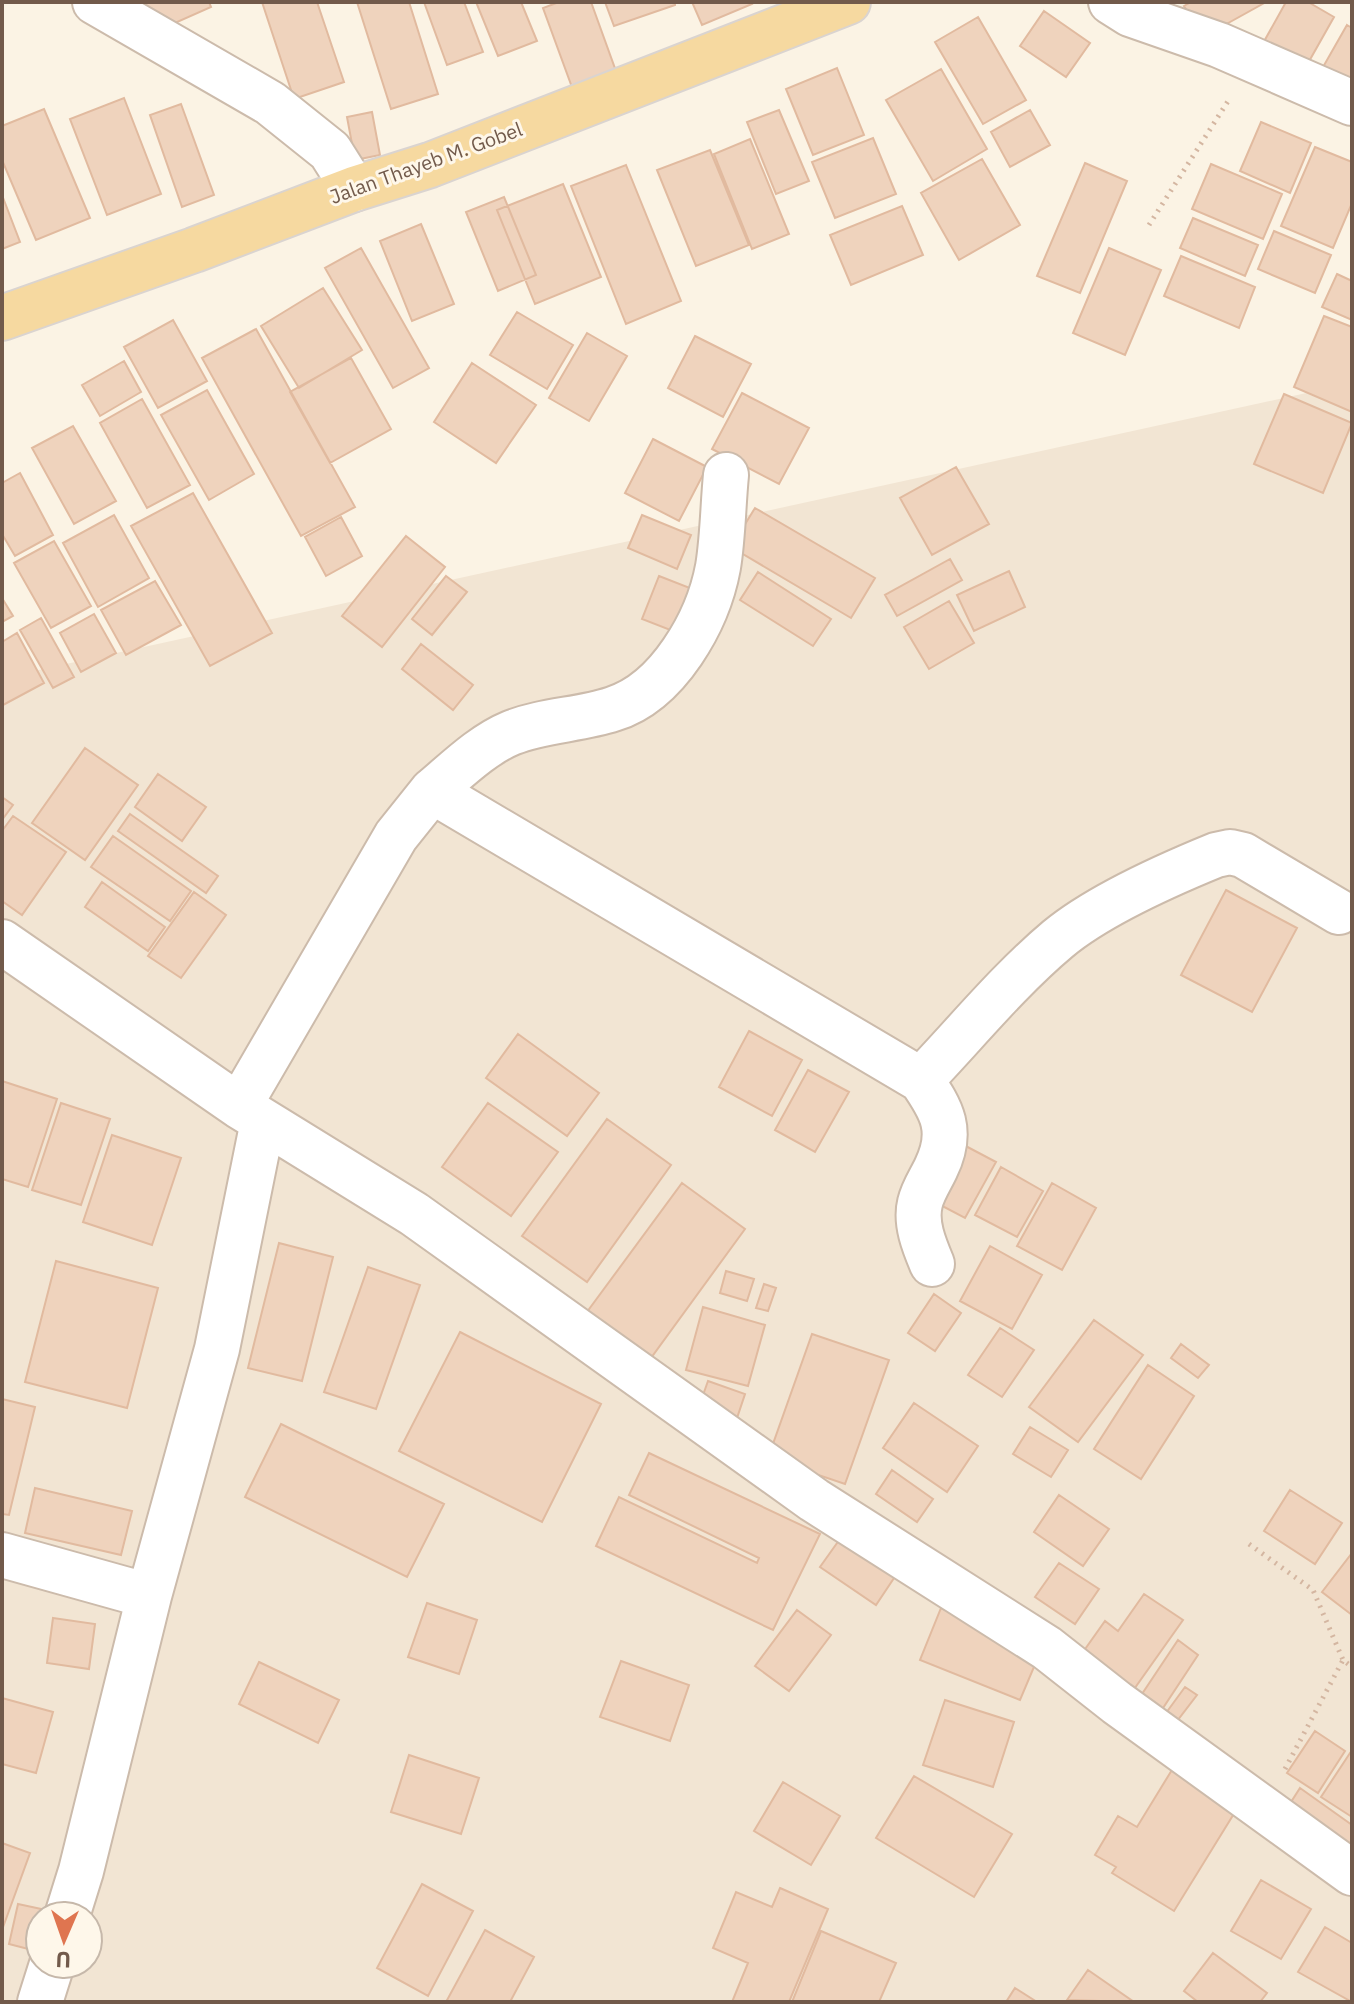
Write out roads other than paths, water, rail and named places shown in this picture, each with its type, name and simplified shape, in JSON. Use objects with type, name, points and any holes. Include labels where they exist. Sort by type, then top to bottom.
[{"type":"main road","name":"Jalan Thayeb M. Gobel","points":[[2,318],[354,189],[430,165],[848,2]]},
{"type":"street","points":[[95,2],[270,103],[330,151],[354,189]]},
{"type":"street","points":[[1111,2],[1158,26],[1219,45],[1352,103]]},
{"type":"street","points":[[72,1900],[149,1596],[217,1349],[251,1114],[396,836],[432,791],[476,755],[509,734],[615,709],[640,697],[683,652],[704,610],[717,568],[726,475]]},
{"type":"street","points":[[432,791],[921,1080],[941,1108],[944,1131],[938,1163],[919,1204],[922,1242],[932,1264]]},
{"type":"street","points":[[921,1080],[1027,966],[1061,936],[1102,910],[1192,864],[1230,852],[1243,855],[1348,908]]},
{"type":"street","points":[[2,942],[251,1114],[414,1214],[814,1500],[1047,1648],[1117,1703],[1352,1873]]},
{"type":"street","points":[[2,1555],[149,1596]]},
{"type":"street","points":[[40,2002],[47,1980]]}]
